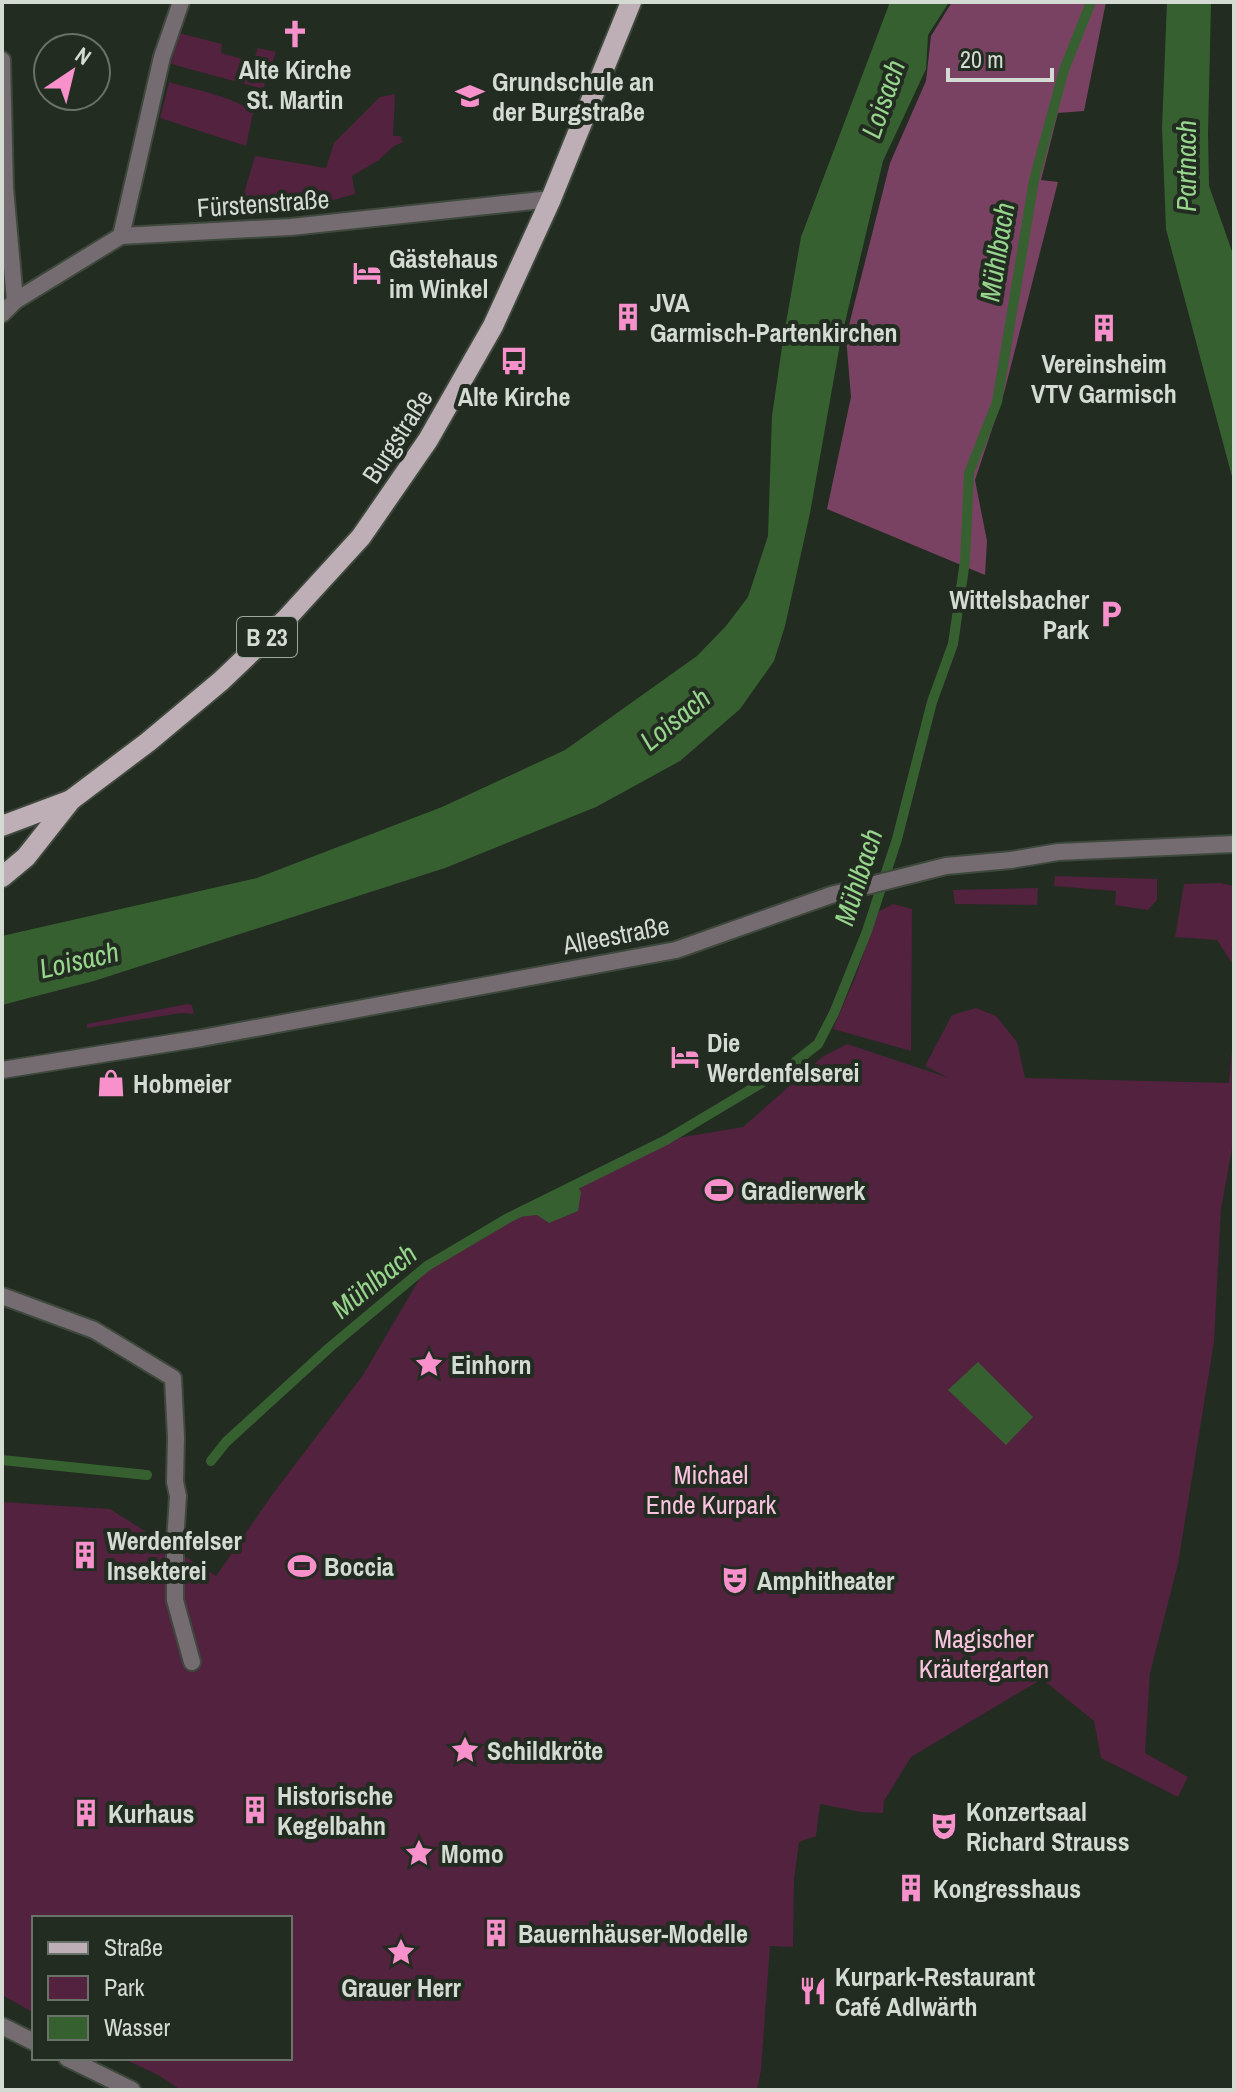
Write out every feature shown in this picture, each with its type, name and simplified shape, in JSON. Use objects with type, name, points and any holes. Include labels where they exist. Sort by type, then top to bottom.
[{"type":"main road","name":"Burgstraße","points":[[2,877],[26,857],[71,800],[148,742],[221,681],[286,619],[361,537],[428,440],[493,326],[551,199],[631,2]]},
{"type":"main road","name":"Burgstraße","points":[[2,826],[71,800]]},
{"type":"street","points":[[121,236],[162,57],[181,2]]},
{"type":"street","points":[[2,60],[5,188],[15,301]]},
{"type":"street","name":"Fürstenstraße","points":[[2,314],[15,301],[121,236],[291,227],[551,199]]},
{"type":"street","name":"Alleestraße","points":[[2,1070],[202,1038],[676,950],[831,895],[946,866],[1058,852],[1234,844]]},
{"type":"street","points":[[2,1296],[94,1330],[173,1378],[175,1482],[178,1496],[175,1600],[192,1662]]},
{"type":"street","points":[[2,2026],[32,2041]]},
{"type":"street","points":[[71,2060],[132,2090]]},
{"type":"green space","points":[[179,33],[222,44],[221,53],[253,62],[258,48],[276,52],[263,89],[171,64]]},
{"type":"green space","points":[[169,82],[247,108],[253,113],[246,146],[160,118]]},
{"type":"green space","points":[[395,94],[393,136],[400,136],[403,142],[352,176],[355,194],[287,213],[240,207],[255,156],[326,168],[334,143],[380,97]]},
{"type":"green space","points":[[1055,876],[1157,879],[1157,900],[1148,910],[1115,905],[1116,891],[1054,886]]},
{"type":"green space","points":[[1220,883],[1234,886],[1234,966],[1217,940],[1175,937],[1184,884]]},
{"type":"green space","points":[[1038,888],[1037,905],[955,904],[953,890]]},
{"type":"green space","points":[[893,904],[912,909],[911,1051],[833,1029],[878,912]]},
{"type":"green space","points":[[192,1005],[194,1014],[181,1013],[87,1028],[87,1024]]},
{"type":"green space","name":"Michael Ende Kurpark","points":[[976,1008],[996,1016],[1017,1042],[1025,1078],[1229,1083],[1234,1025],[1234,1138],[1221,1209],[1214,1342],[1178,1564],[1150,1673],[1145,1753],[1188,1777],[1178,1797],[1101,1758],[1094,1721],[1042,1679],[911,1757],[884,1801],[883,1813],[820,1804],[816,1836],[799,1842],[794,1880],[793,1947],[770,1946],[757,2090],[181,2090],[126,2060],[292,2060],[292,1916],[32,1916],[32,2012],[2,1995],[2,1502],[110,1509],[216,1576],[272,1495],[363,1375],[427,1266],[508,1218],[666,1140],[743,1127],[822,1057],[847,1044],[949,1078],[925,1066],[952,1015]]},
{"type":"shaded area","points":[[952,2],[1106,2],[1084,111],[1058,113],[1041,180],[1058,182],[1004,393],[975,480],[987,541],[985,575],[827,509],[851,397],[846,337],[890,163],[926,81],[931,36]]},
{"type":"water","name":"Loisach","points":[[890,2],[949,2],[928,35],[926,69],[883,161],[840,344],[810,513],[785,626],[774,661],[740,709],[680,761],[596,807],[445,868],[94,981],[2,1005],[2,936],[257,878],[442,807],[565,750],[697,656],[726,626],[748,597],[768,536],[772,416],[801,237]]},
{"type":"water","name":"Partnach","points":[[1167,2],[1211,2],[1209,186],[1234,257],[1234,484],[1166,229],[1162,128]]},
{"type":"water","points":[[576,1184],[581,1192],[578,1211],[549,1223],[537,1215],[508,1218]]},
{"type":"water","points":[[978,1362],[1033,1417],[1006,1445],[948,1390]]},
{"type":"waterway","name":"Mühlbach","points":[[211,1461],[226,1442],[329,1348],[427,1266],[508,1218],[666,1140],[790,1066],[818,1044],[867,931],[897,839],[932,702],[953,644],[965,561],[969,473],[997,402],[1034,180],[1064,70],[1091,2]]},
{"type":"waterway","name":"Mühlbach","points":[[2,1460],[147,1475]]},
{"type":"place","name":"Alte Kirche St. Martin","points":[[295,34]]},
{"type":"place","name":"Grundschule an der Burgstraße","points":[[470,96]]},
{"type":"place","name":"Gästehaus im Winkel","points":[[367,273]]},
{"type":"place","name":"JVA Garmisch-Partenkirchen","points":[[628,317]]},
{"type":"place","name":"Vereinsheim VTV Garmisch","points":[[1104,328]]},
{"type":"place","name":"Alte Kirche","points":[[514,361]]},
{"type":"place","name":"Wittelsbacher Park","points":[[1111,614]]},
{"type":"place","name":"Die Werdenfelserei","points":[[685,1057]]},
{"type":"place","name":"Hobmeier","points":[[111,1083]]},
{"type":"place","name":"Gradierwerk","points":[[719,1190]]},
{"type":"place","name":"Einhorn","points":[[429,1364]]},
{"type":"place","name":"Werdenfelser Insekterei","points":[[85,1555]]},
{"type":"place","name":"Boccia","points":[[302,1566]]},
{"type":"place","name":"Amphitheater","points":[[735,1580]]},
{"type":"place","name":"Schildkröte","points":[[465,1750]]},
{"type":"place","name":"Historische Kegelbahn","points":[[255,1810]]},
{"type":"place","name":"Kurhaus","points":[[86,1813]]},
{"type":"place","name":"Konzertsaal Richard Strauss","points":[[944,1826]]},
{"type":"place","name":"Momo","points":[[419,1853]]},
{"type":"place","name":"Kongresshaus","points":[[911,1888]]},
{"type":"place","name":"Bauernhäuser-Modelle","points":[[496,1933]]},
{"type":"place","name":"Grauer Herr","points":[[401,1952]]},
{"type":"place","name":"Kurpark-Restaurant Café Adlwärth","points":[[813,1991]]},
{"type":"park label","name":"Magischer Kräutergarten","points":[[984,1653]]}]
